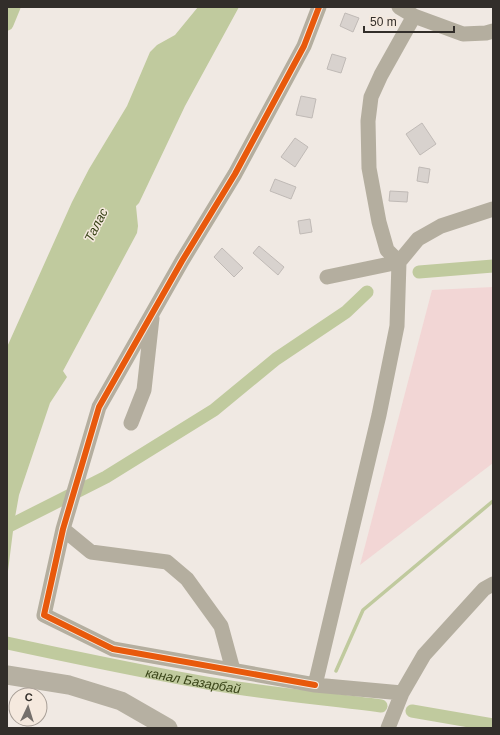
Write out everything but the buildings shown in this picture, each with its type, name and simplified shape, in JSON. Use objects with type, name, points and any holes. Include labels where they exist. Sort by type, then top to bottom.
[{"type":"main road","points":[[7,675],[70,685],[120,701],[168,728]]},
{"type":"street","points":[[319,7],[304,46],[235,174],[98,407],[89,443],[63,529],[44,615],[112,649],[315,685],[402,693]]},
{"type":"street","points":[[399,7],[414,16],[463,34],[486,33],[493,31]]},
{"type":"street","points":[[399,262],[387,250],[379,222],[368,168],[368,121],[371,98],[380,75],[414,16]]},
{"type":"street","points":[[315,685],[377,422],[397,326],[399,262],[418,239],[441,226],[493,208]]},
{"type":"street","points":[[327,277],[399,262]]},
{"type":"street","points":[[131,423],[144,390],[153,312]]},
{"type":"street","points":[[63,529],[92,552],[167,562],[187,579],[221,626],[233,670]]},
{"type":"street","points":[[388,728],[402,693],[424,655],[484,589],[493,584]]},
{"type":"shaded area","points":[[493,287],[493,463],[360,565],[432,290]]},
{"type":"water","name":"Талас","points":[[198,7],[239,7],[185,106],[139,203],[136,206],[138,226],[137,233],[63,371],[67,377],[50,403],[19,495],[8,571],[7,637],[7,347],[72,202],[89,169],[127,106],[150,52],[157,45],[175,35]]},
{"type":"waterway","points":[[7,24],[14,7]]},
{"type":"waterway","points":[[419,272],[493,266]]},
{"type":"waterway","points":[[7,527],[106,477],[214,410],[276,359],[346,312],[367,292]]},
{"type":"waterway","points":[[336,671],[363,610],[493,501]]},
{"type":"waterway","name":"канал Базарбай","points":[[7,643],[218,685],[381,706]]},
{"type":"waterway","name":"канал Базарбай","points":[[412,711],[493,725]]},
{"type":"cycle path","points":[[315,685],[113,649],[44,615],[63,529],[99,407],[182,261],[235,174],[304,46],[319,7]]}]
